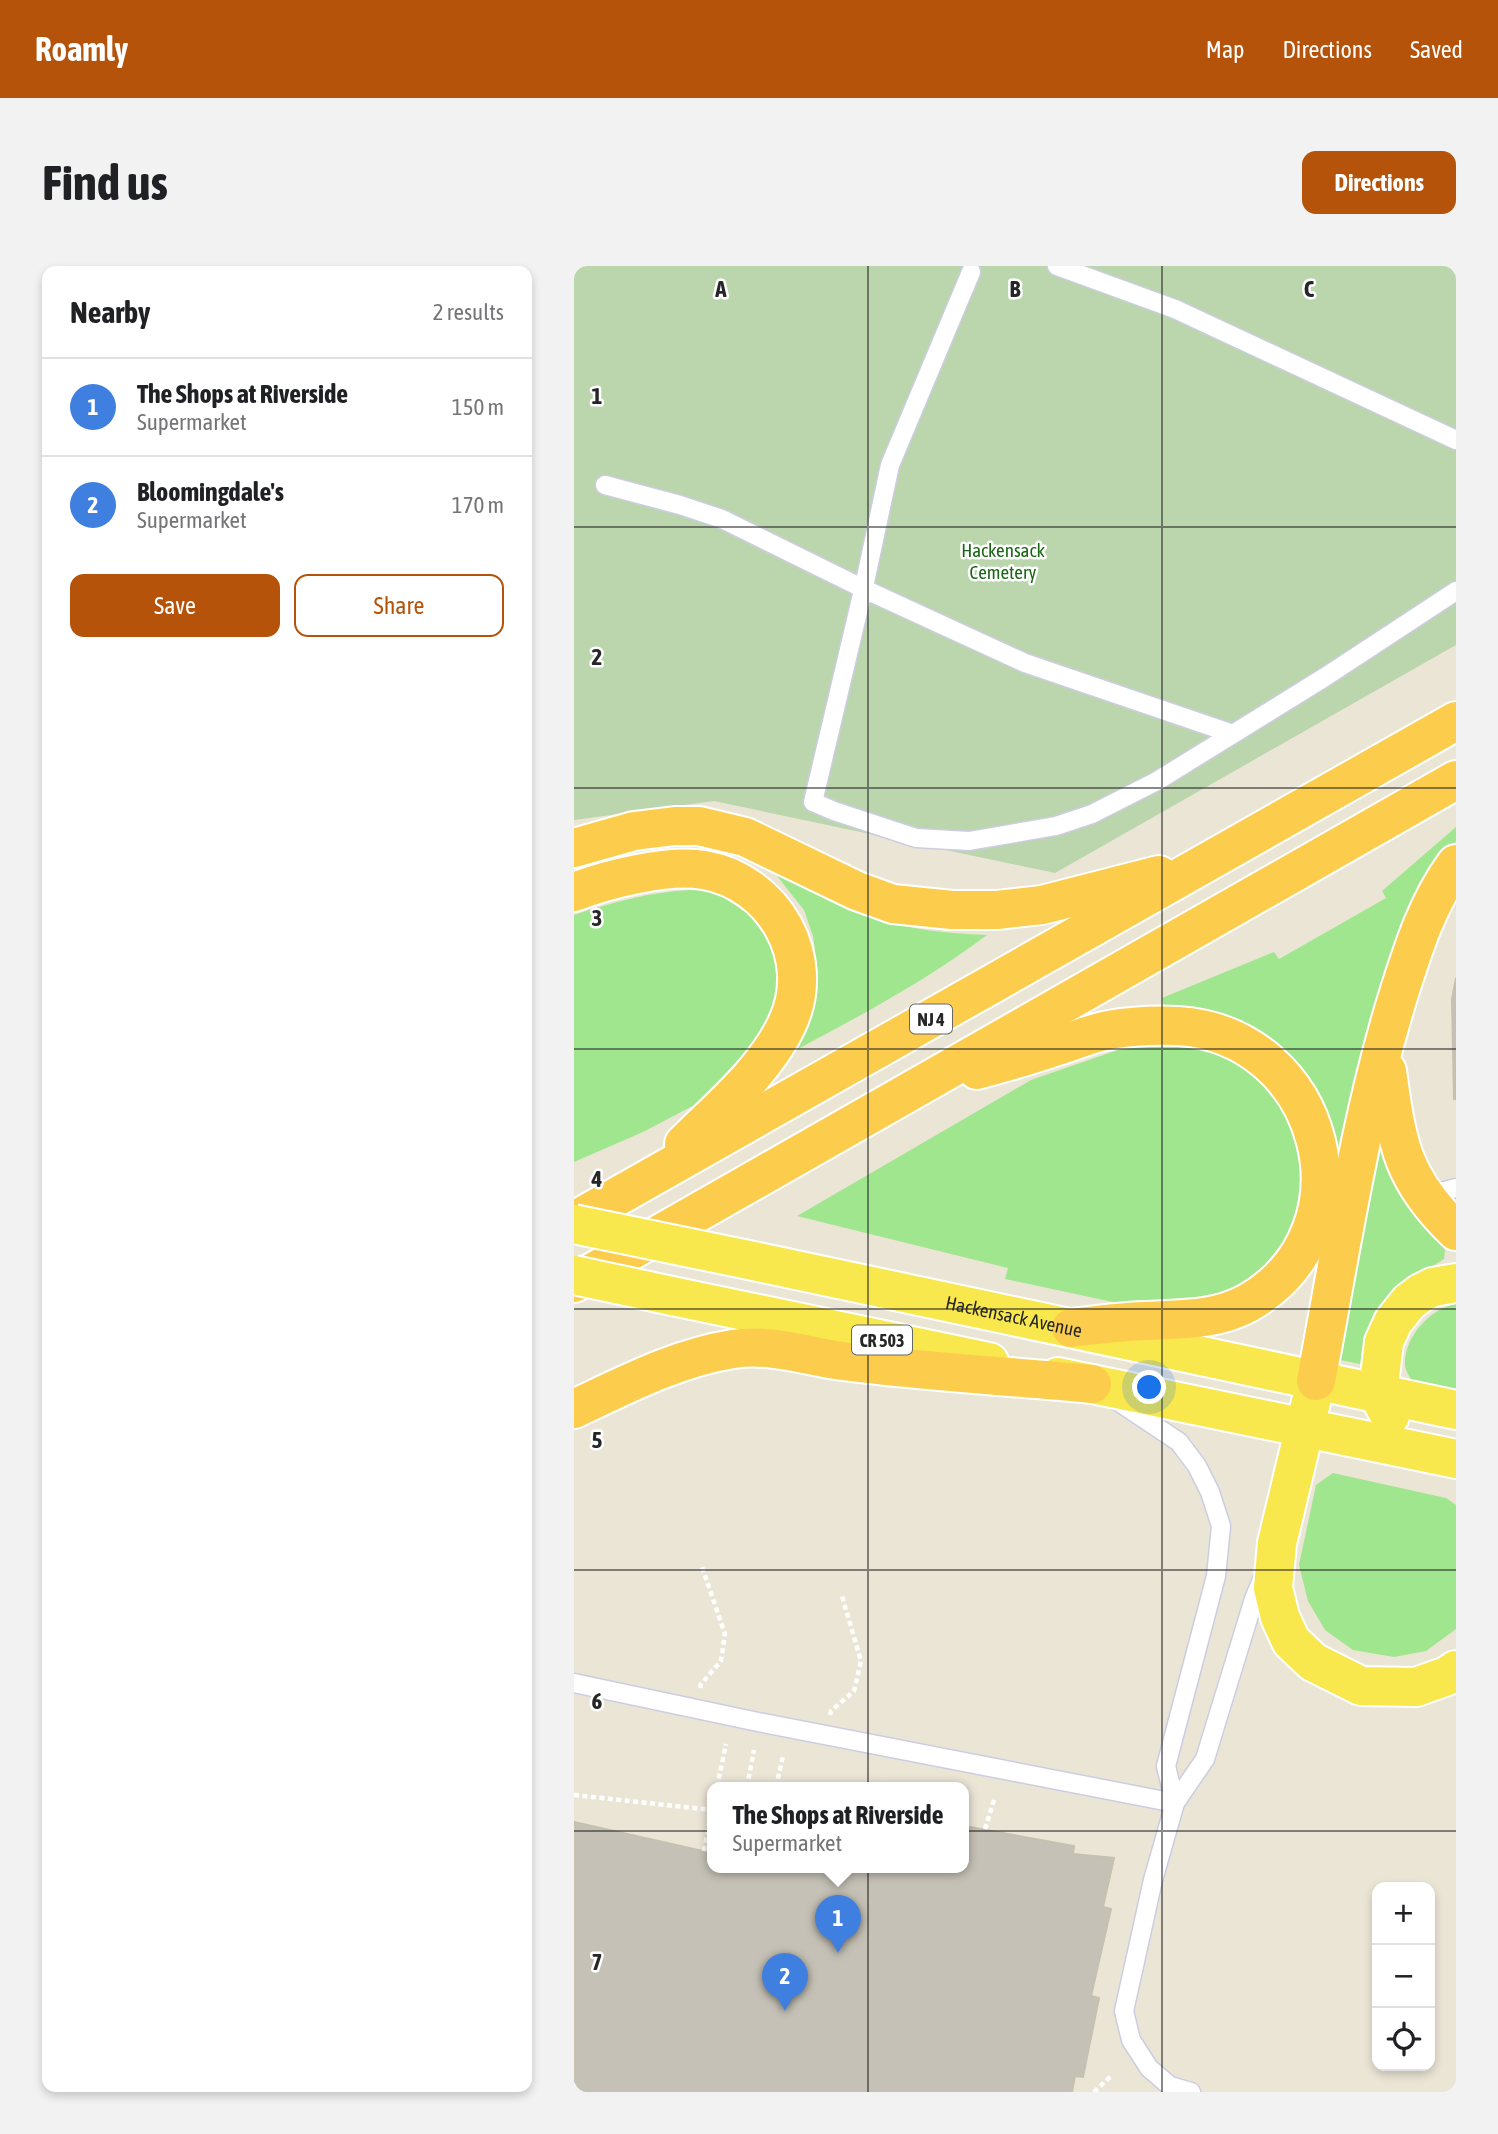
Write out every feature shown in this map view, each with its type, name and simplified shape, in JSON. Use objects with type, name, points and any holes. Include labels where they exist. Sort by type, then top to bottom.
[{"type":"highway","name":"NJ 4","points":[[574,1222],[1456,721]]},
{"type":"highway","points":[[574,1283],[1456,780]]},
{"type":"highway","points":[[574,848],[634,831],[699,826],[745,837],[857,891],[893,904],[952,910],[998,910],[1042,905],[1212,861]]},
{"type":"highway","points":[[1316,1381],[1383,1044],[1424,919],[1445,878],[1456,864]]},
{"type":"highway","points":[[574,892],[648,873],[705,870],[737,880],[757,893],[772,909],[794,947],[796,996],[788,1022],[775,1046],[742,1086],[650,1178]]},
{"type":"highway","points":[[921,1085],[1034,1054],[1108,1030],[1180,1026],[1209,1031],[1236,1040],[1258,1052],[1278,1069],[1306,1110],[1317,1140],[1320,1172],[1318,1203],[1310,1230],[1297,1258],[1272,1288],[1245,1304],[1217,1315],[1181,1321],[1146,1321],[1070,1328]]},
{"type":"highway","points":[[1383,1044],[1398,1140],[1410,1174],[1439,1191],[1456,1231]]},
{"type":"highway","points":[[574,1409],[667,1366],[736,1348],[769,1349],[844,1361],[1092,1384]]},
{"type":"main road","name":"Hackensack Avenue","points":[[574,1222],[1456,1410]]},
{"type":"main road","name":"CR 503","points":[[574,1275],[1456,1459]]},
{"type":"main road","points":[[1456,1283],[1433,1287],[1421,1293],[1409,1302],[1394,1322],[1384,1342],[1378,1394],[1408,1450],[1456,1484]]},
{"type":"main road","points":[[1316,1381],[1278,1543],[1273,1588],[1280,1617],[1291,1641],[1313,1662],[1361,1686],[1416,1687],[1456,1670]]},
{"type":"lane","points":[[1057,266],[1175,309],[1456,440]]},
{"type":"lane","points":[[972,268],[890,465],[864,589],[813,802],[916,838],[969,841],[1056,825],[1093,814],[1157,781],[1325,677],[1456,590]]},
{"type":"lane","points":[[605,485],[722,519],[864,589],[1025,663],[1233,734]]},
{"type":"lane","points":[[1092,1384],[1179,1442],[1197,1466],[1222,1526],[1216,1576],[1166,1766],[1175,1803]]},
{"type":"lane","points":[[1191,2092],[1170,2086],[1149,2068],[1131,2040],[1124,2011],[1153,1880],[1175,1803],[1205,1759],[1254,1599],[1278,1543]]},
{"type":"lane","points":[[574,1683],[1175,1803]]},
{"type":"path","points":[[695,1709],[701,1684],[721,1661],[725,1634],[702,1567]]},
{"type":"path","points":[[826,1735],[831,1711],[854,1691],[861,1661],[842,1596]]},
{"type":"path","points":[[718,1782],[726,1744]]},
{"type":"path","points":[[748,1782],[754,1750]]},
{"type":"path","points":[[777,1782],[783,1756]]},
{"type":"path","points":[[574,1795],[707,1808]]},
{"type":"path","points":[[985,1829],[994,1800]]},
{"type":"path","points":[[704,1851],[707,1841]]},
{"type":"path","points":[[1094,2092],[1112,2075]]},
{"type":"green space","name":"Hackensack Cemetery","points":[[574,266],[1456,266],[1456,645],[1055,873],[714,801],[574,820]]},
{"type":"green space","points":[[1456,827],[1456,841],[1416,899],[1338,1173],[1323,1099],[1279,1045],[1231,1016],[1164,1007],[1162,998],[1274,952],[1279,959],[1386,898],[1382,891]]},
{"type":"green space","points":[[773,871],[882,920],[926,930],[987,935],[918,982],[796,1050],[793,1047],[815,999],[818,972],[813,936],[804,910]]},
{"type":"green space","points":[[691,890],[710,891],[748,914],[772,944],[779,967],[780,993],[751,1059],[700,1102],[643,1132],[574,1162],[574,915],[632,898]]},
{"type":"green space","points":[[1147,1040],[1202,1048],[1249,1065],[1290,1121],[1298,1149],[1301,1175],[1297,1209],[1284,1241],[1260,1271],[1229,1297],[1141,1308],[1005,1279],[1008,1268],[797,1216],[1031,1080]]},
{"type":"green space","points":[[1380,1147],[1385,1148],[1406,1203],[1445,1250],[1444,1259],[1397,1291],[1378,1311],[1365,1336],[1360,1364],[1340,1360]]},
{"type":"green space","points":[[1456,1304],[1456,1389],[1411,1380],[1405,1364],[1409,1344],[1414,1335],[1437,1311]]},
{"type":"green space","points":[[1333,1473],[1446,1498],[1456,1505],[1456,1629],[1426,1651],[1394,1657],[1353,1650],[1325,1630],[1308,1601],[1299,1565],[1316,1485]]},
{"type":"building","points":[[1456,978],[1456,1099],[1454,1099],[1452,999]]},
{"type":"building","points":[[574,1822],[707,1852],[707,1873],[969,1873],[969,1827],[1074,1846],[1073,1854],[1114,1858],[1103,1907],[1111,1909],[1091,1996],[1099,1998],[1083,2077],[1075,2076],[1072,2092],[574,2092]]},
{"type":"place","name":"The Shops at Riverside","points":[[838,1953]]},
{"type":"place","name":"Bloomingdale's","points":[[785,2011]]}]
